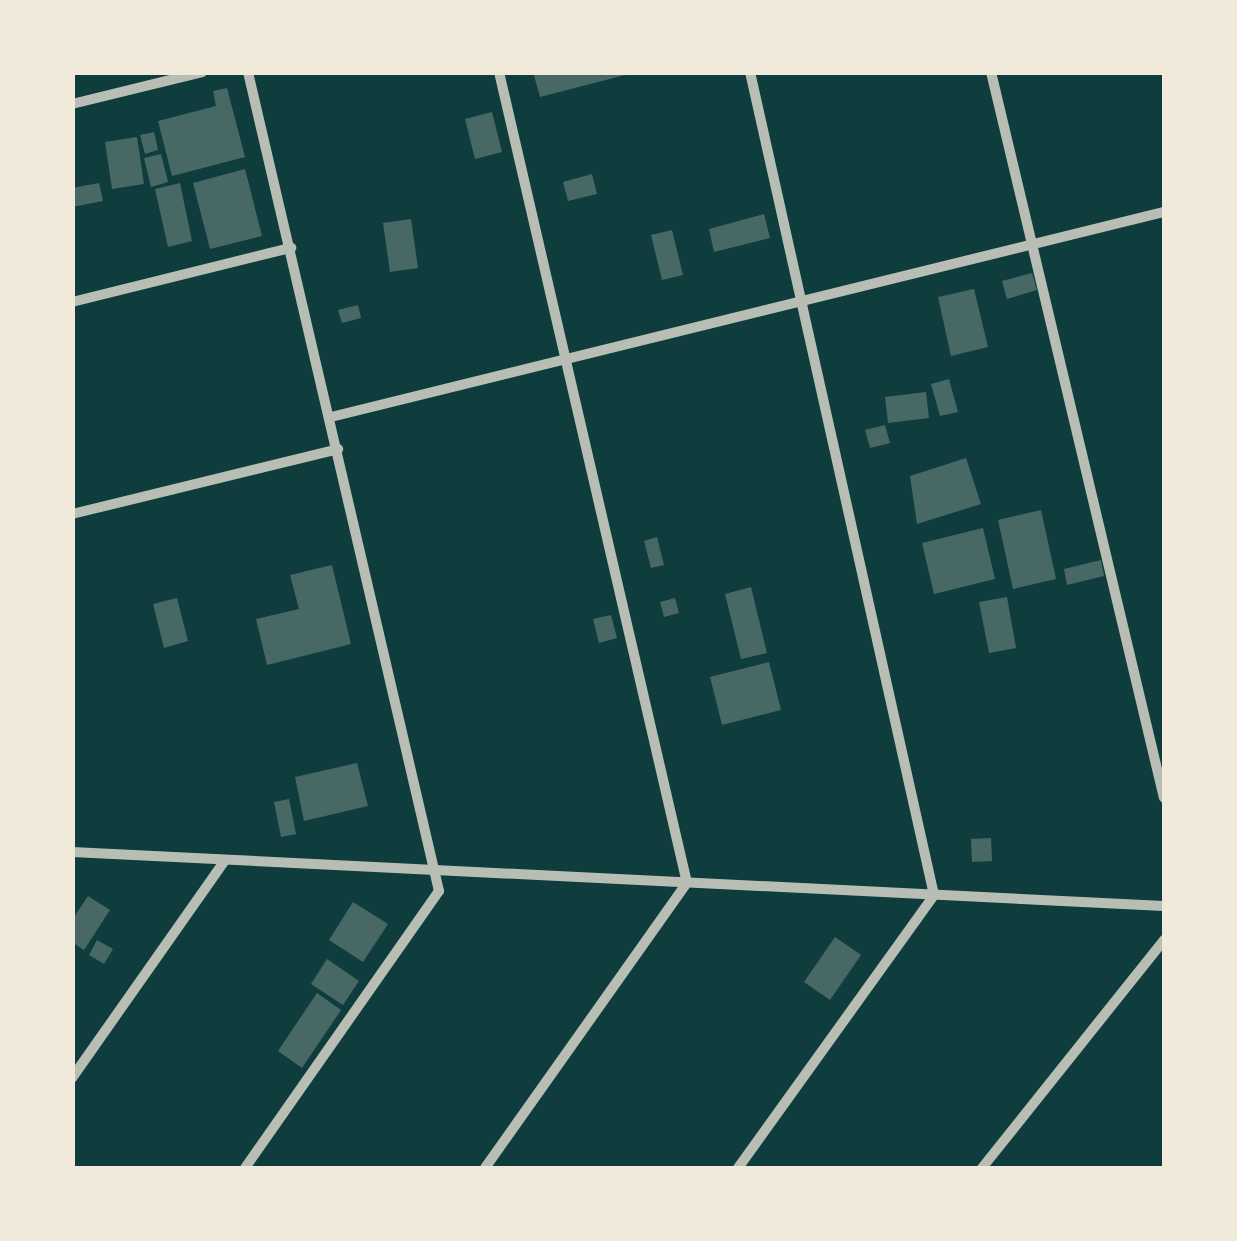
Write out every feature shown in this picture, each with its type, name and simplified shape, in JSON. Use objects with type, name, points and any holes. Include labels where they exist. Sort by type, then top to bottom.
[{"type":"street","points":[[72,104],[202,72]]},
{"type":"street","points":[[245,1168],[439,891],[438,870],[248,72]]},
{"type":"street","points":[[485,1168],[687,882],[498,72]]},
{"type":"street","points":[[738,1168],[934,895],[805,301],[750,72]]},
{"type":"street","points":[[991,72],[1164,798]]},
{"type":"street","points":[[331,417],[1164,212]]},
{"type":"street","points":[[72,302],[290,248]]},
{"type":"street","points":[[72,514],[338,448]]},
{"type":"street","points":[[72,852],[1164,906]]},
{"type":"street","points":[[72,1078],[226,860]]},
{"type":"street","points":[[982,1168],[1164,940]]},
{"type":"building","points":[[533,72],[629,72],[629,74],[540,97]]},
{"type":"building","points":[[227,88],[245,157],[172,176],[158,121],[216,106],[213,91]]},
{"type":"building","points":[[492,112],[502,152],[475,159],[465,119]]},
{"type":"building","points":[[154,132],[158,150],[145,154],[140,135]]},
{"type":"building","points":[[137,137],[144,184],[112,189],[105,142]]},
{"type":"building","points":[[161,154],[168,182],[151,187],[144,158]]},
{"type":"building","points":[[245,169],[262,236],[210,249],[193,183]]},
{"type":"building","points":[[592,174],[597,194],[568,201],[563,182]]},
{"type":"building","points":[[99,183],[103,201],[72,207],[72,188]]},
{"type":"building","points":[[180,183],[192,241],[168,247],[155,189]]},
{"type":"building","points":[[764,214],[770,238],[714,252],[709,229]]},
{"type":"building","points":[[411,219],[418,268],[390,272],[383,223]]},
{"type":"building","points":[[672,230],[683,275],[662,280],[651,235]]},
{"type":"building","points":[[1032,273],[1037,290],[1007,299],[1002,281]]},
{"type":"building","points":[[974,289],[988,347],[951,356],[938,297]]},
{"type":"building","points":[[358,305],[361,318],[342,323],[338,310]]},
{"type":"building","points":[[949,379],[958,412],[940,416],[931,384]]},
{"type":"building","points":[[926,392],[929,418],[888,423],[885,397]]},
{"type":"building","points":[[885,425],[890,443],[870,448],[865,430]]},
{"type":"building","points":[[966,458],[981,504],[917,524],[910,476]]},
{"type":"building","points":[[1041,510],[1056,579],[1013,589],[998,520]]},
{"type":"building","points":[[983,528],[995,579],[934,594],[922,543]]},
{"type":"building","points":[[657,537],[664,565],[651,568],[644,541]]},
{"type":"building","points":[[1101,560],[1104,576],[1067,585],[1064,569]]},
{"type":"building","points":[[332,565],[351,644],[267,665],[256,619],[299,609],[290,575]]},
{"type":"building","points":[[751,587],[767,653],[741,659],[725,594]]},
{"type":"building","points":[[1007,597],[1016,648],[989,653],[979,602]]},
{"type":"building","points":[[177,598],[188,641],[164,648],[153,604]]},
{"type":"building","points":[[675,598],[679,613],[664,617],[660,602]]},
{"type":"building","points":[[611,615],[617,638],[599,643],[593,619]]},
{"type":"building","points":[[769,662],[781,710],[722,725],[710,677]]},
{"type":"building","points":[[357,763],[368,806],[304,821],[295,777]]},
{"type":"building","points":[[289,799],[296,834],[281,837],[274,802]]},
{"type":"building","points":[[991,838],[992,861],[972,862],[971,839]]},
{"type":"building","points":[[88,896],[110,910],[84,950],[72,942],[72,920]]},
{"type":"building","points":[[353,902],[388,924],[363,962],[329,940]]},
{"type":"building","points":[[835,937],[861,955],[830,1000],[804,982]]},
{"type":"building","points":[[97,940],[113,949],[104,964],[89,955]]},
{"type":"building","points":[[327,959],[359,981],[343,1005],[311,984]]},
{"type":"building","points":[[317,993],[341,1010],[302,1068],[278,1051]]}]
